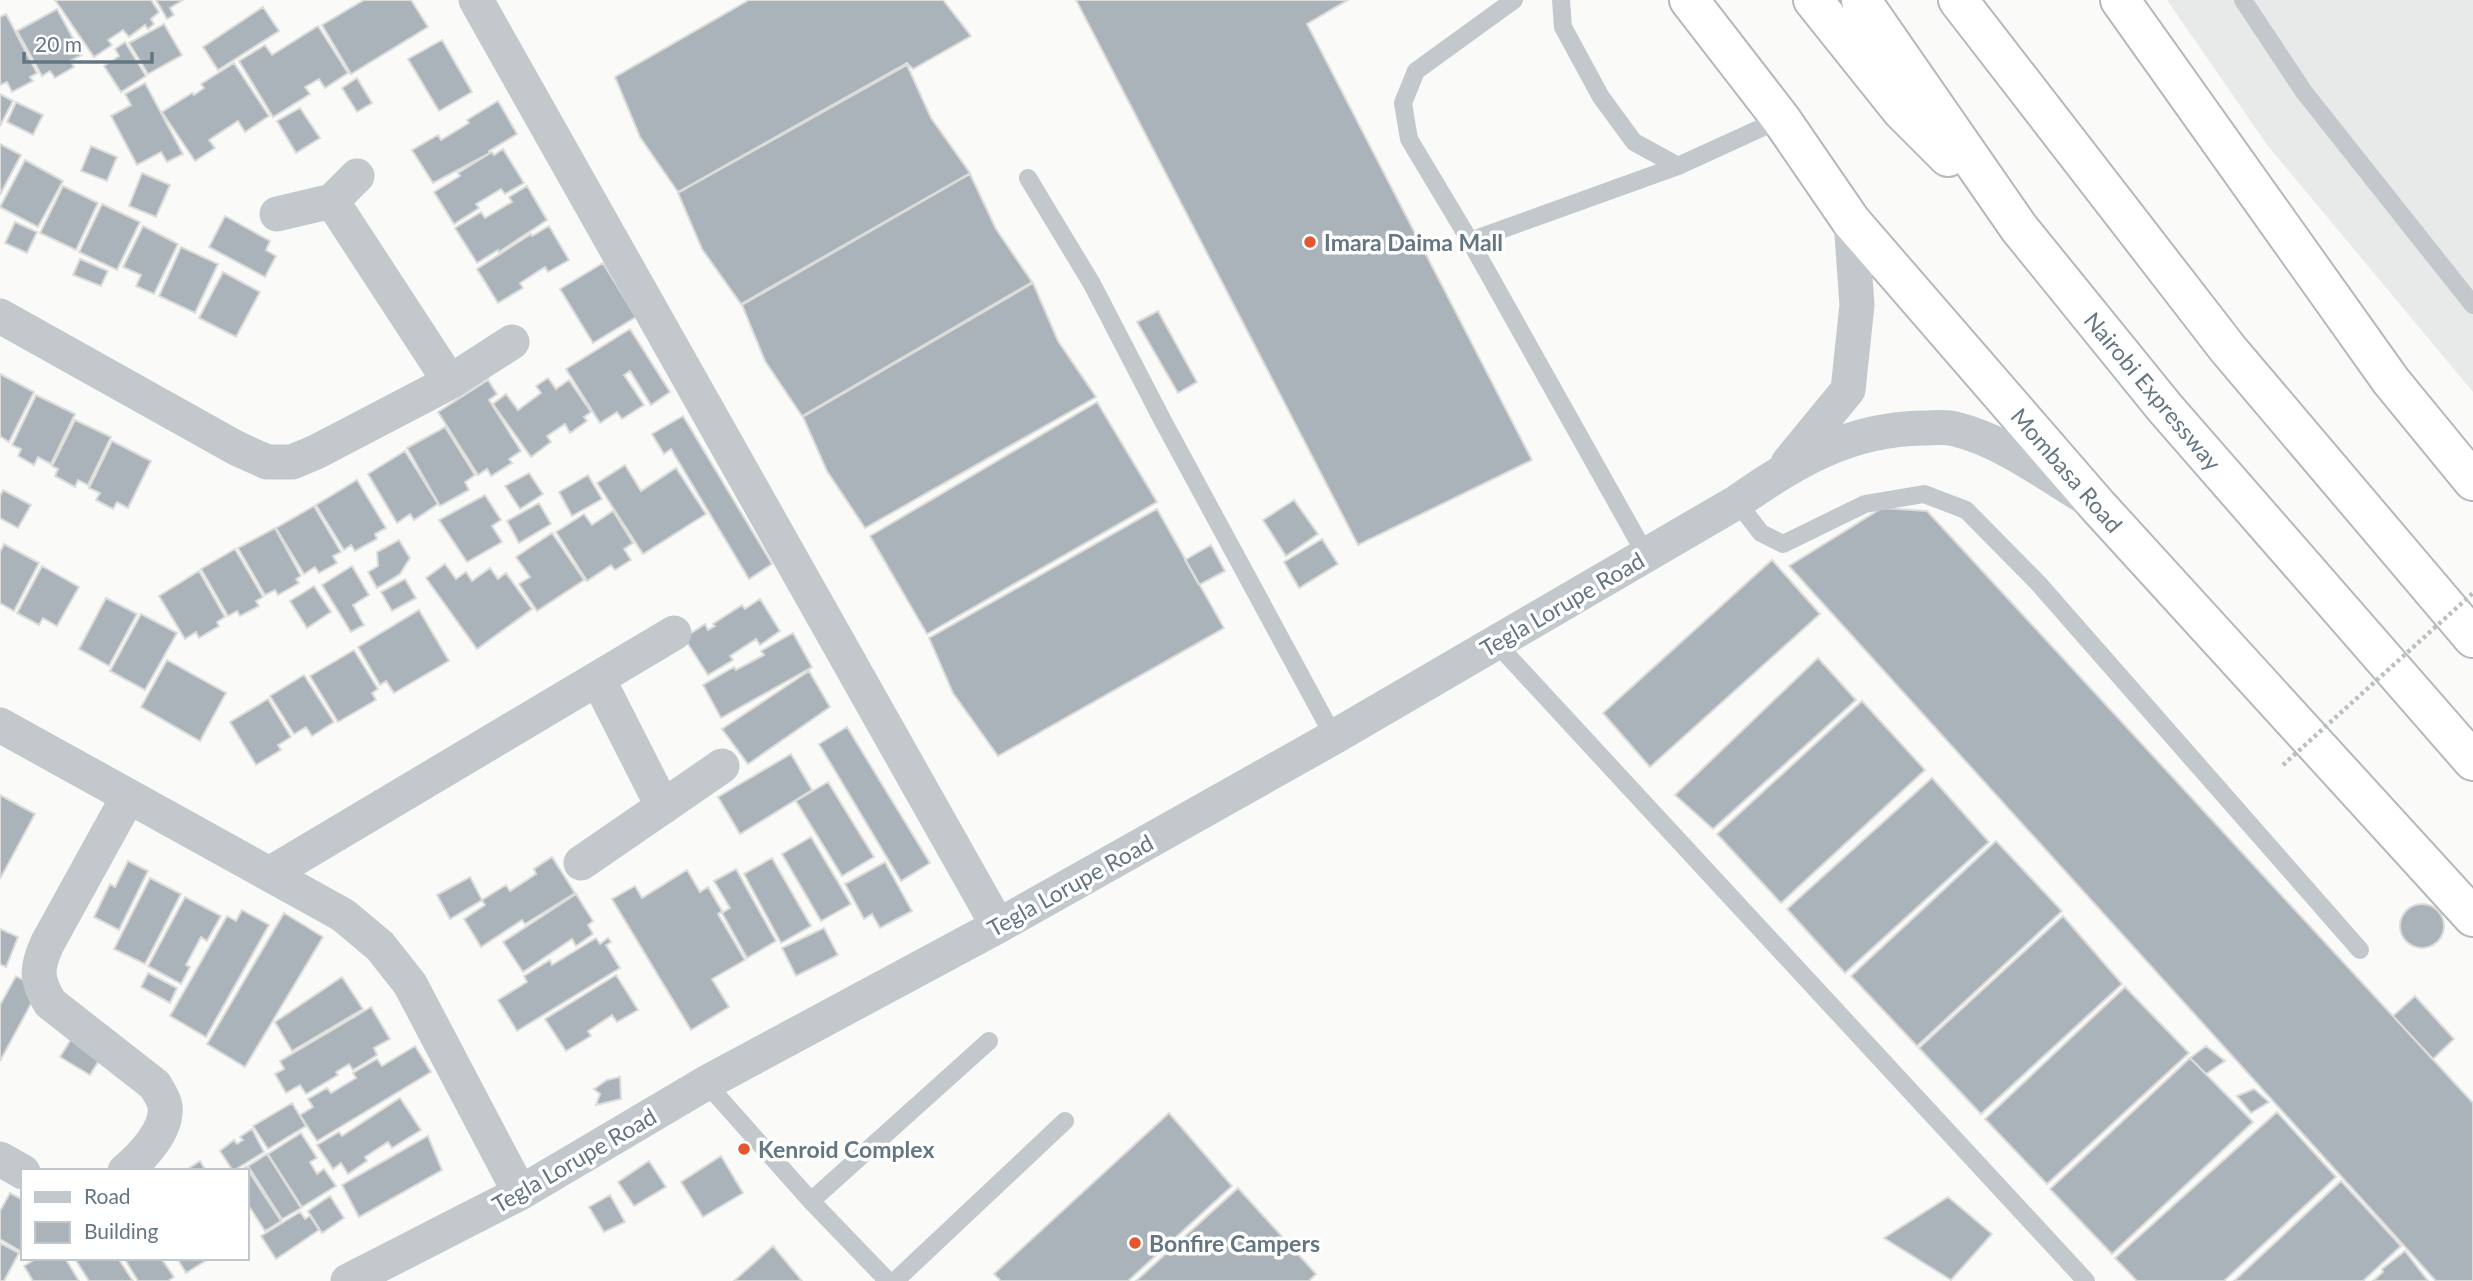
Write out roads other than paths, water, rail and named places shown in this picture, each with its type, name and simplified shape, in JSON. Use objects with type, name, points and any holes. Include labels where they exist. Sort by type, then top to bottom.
[{"type":"highway","name":"Mombasa Road","points":[[1689,0],[1781,120],[1851,221],[2097,505],[2473,917]]},
{"type":"highway","points":[[1813,0],[1901,110],[2019,228]]},
{"type":"highway","name":"Nairobi Expressway","points":[[1861,0],[2019,228],[2165,408],[2473,761]]},
{"type":"highway","points":[[1958,0],[2228,349],[2473,638]]},
{"type":"highway","points":[[2120,0],[2391,381],[2473,481]]},
{"type":"street","points":[[476,0],[998,926]]},
{"type":"street","points":[[276,214],[332,201],[357,176]]},
{"type":"street","points":[[332,201],[450,382]]},
{"type":"street","name":"Tegla Lorupe Road","points":[[1781,471],[1848,390],[1857,305],[1851,221]]},
{"type":"street","points":[[0,316],[236,449],[267,462],[292,462],[316,452],[450,382],[512,342]]},
{"type":"street","name":"Tegla Lorupe Road","points":[[348,1281],[520,1194],[706,1083],[998,926],[1334,737],[1737,502],[1781,471],[1852,438],[1892,429],[1953,428],[2006,449],[2097,505]]},
{"type":"street","points":[[271,873],[674,633]]},
{"type":"street","points":[[598,679],[663,807]]},
{"type":"street","points":[[0,724],[344,915],[380,946],[410,984],[520,1194]]},
{"type":"street","points":[[581,863],[722,766]]},
{"type":"street","points":[[127,1169],[152,1143],[162,1123],[165,1105],[155,1086],[50,1003],[38,977],[40,960],[47,944],[128,797]]},
{"type":"street","points":[[0,1159],[21,1171]]},
{"type":"lane","points":[[1514,0],[1416,71],[1403,103],[1409,139],[1646,555]]},
{"type":"lane","points":[[1561,0],[1563,27],[1601,97],[1634,142],[1678,166]]},
{"type":"lane","points":[[2243,0],[2304,92],[2473,304]]},
{"type":"lane","points":[[1469,241],[1678,166],[1781,120]]},
{"type":"lane","points":[[1028,178],[1092,284],[1334,737]]},
{"type":"lane","points":[[1737,502],[1761,533],[1783,544],[1865,504],[1924,494],[1966,510],[2038,583],[2360,950]]},
{"type":"lane","points":[[1495,642],[2086,1281]]},
{"type":"lane","points":[[811,1201],[989,1041]]},
{"type":"lane","points":[[706,1083],[811,1201],[888,1281]]},
{"type":"lane","points":[[895,1281],[1065,1121]]},
{"type":"place","name":"Imara Daima Mall","points":[[1310,242]]},
{"type":"place","name":"Kenroid Complex","points":[[744,1149]]},
{"type":"place","name":"Bonfire Campers","points":[[1135,1243]]}]
